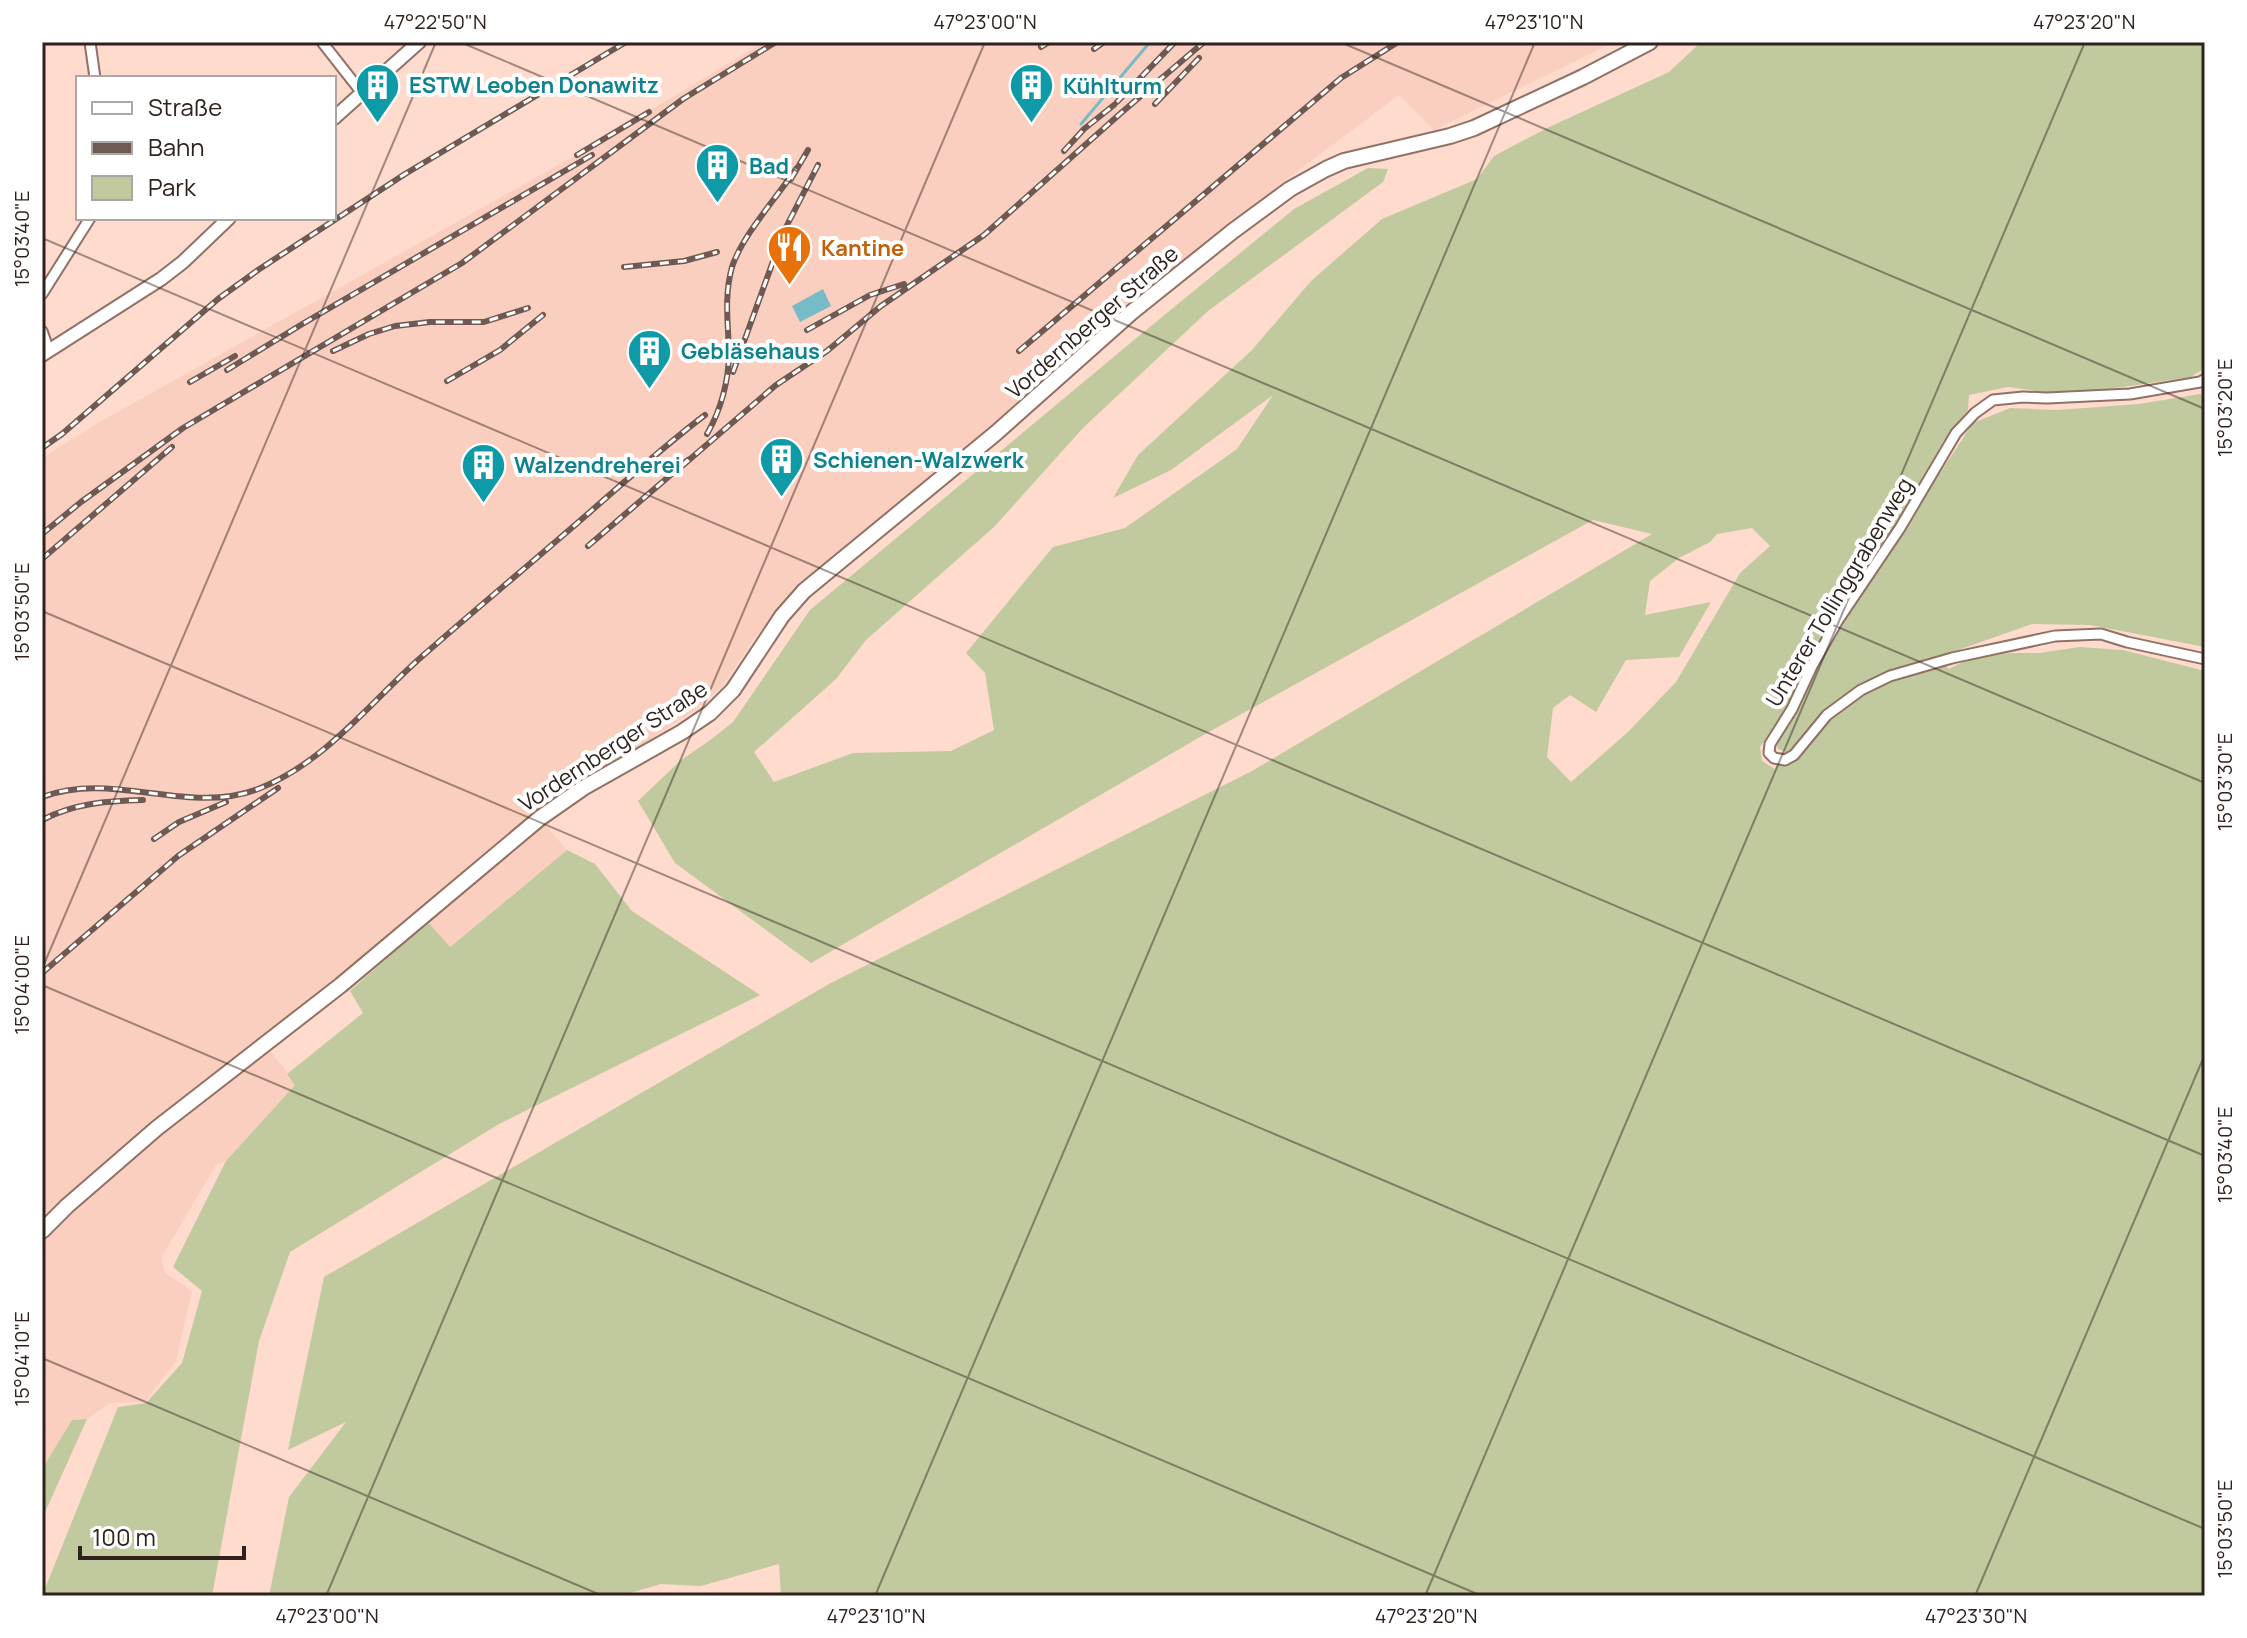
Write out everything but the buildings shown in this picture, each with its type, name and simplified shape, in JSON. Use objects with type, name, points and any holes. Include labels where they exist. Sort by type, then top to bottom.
[{"type":"main road","points":[[336,116],[419,42]]},
{"type":"main road","name":"Vordernberger Straße","points":[[42,1231],[157,1128],[341,985],[540,818],[583,788],[710,713],[733,690],[782,616],[804,591],[996,433],[1132,312],[1233,231],[1290,189],[1326,169],[1362,156],[1422,144],[1474,128],[1650,42]]},
{"type":"main road","points":[[46,353],[161,279],[227,220]]},
{"type":"street","points":[[90,42],[95,76]]},
{"type":"street","points":[[322,42],[362,93]]},
{"type":"street","points":[[42,294],[89,220]]},
{"type":"street","points":[[42,331],[46,353]]},
{"type":"street","name":"Unterer Tollinggrabenweg","points":[[2205,379],[2130,394],[1993,400],[1975,413],[1956,433],[1900,528],[1838,620],[1792,709],[1770,744],[1769,753],[1774,758],[1785,760],[1794,755],[1812,732],[1844,702],[1890,676],[2027,641],[2101,634],[2205,659]]},
{"type":"shaded area","points":[[764,42],[1615,42],[1434,130],[1399,95],[1177,266],[1082,346],[990,431],[786,600],[721,688],[695,710],[557,799],[263,1041],[296,1084],[226,1161],[216,1165],[161,1258],[165,1273],[192,1291],[176,1361],[145,1402],[110,1403],[87,1419],[72,1420],[42,1469],[42,458],[96,424],[571,158]]},
{"type":"shaded area","points":[[543,823],[567,850],[449,947],[428,922]]},
{"type":"green space","points":[[1701,42],[2205,42],[2205,368],[2191,377],[2102,390],[2052,393],[2008,387],[1969,395],[1968,410],[1944,440],[1881,551],[1856,583],[1813,653],[1786,710],[1760,747],[1762,761],[1775,769],[1778,762],[1826,720],[1866,691],[1911,673],[1945,664],[1948,669],[1968,660],[2080,647],[2123,650],[2205,671],[2205,1596],[781,1596],[779,1564],[701,1586],[661,1584],[620,1596],[269,1596],[289,1497],[346,1422],[288,1450],[324,1277],[829,984],[1252,771],[1652,534],[1593,520],[1207,733],[811,963],[675,863],[638,801],[681,760],[733,722],[810,610],[1294,209],[1368,168],[1388,169],[1383,182],[1208,311],[1083,428],[994,527],[866,640],[836,679],[754,752],[774,782],[853,753],[951,751],[994,730],[985,673],[966,653],[1053,547],[1125,528],[1237,449],[1273,395],[1171,470],[1113,498],[1138,455],[1252,350],[1311,281],[1382,219],[1477,179],[1494,156],[1669,72]],"holes":[[[1752,528],[1770,546],[1740,573],[1676,682],[1628,732],[1571,782],[1547,757],[1553,708],[1570,695],[1596,712],[1626,660],[1679,657],[1711,602],[1645,615],[1650,581],[1679,558],[1710,542],[1717,534]]]},
{"type":"green space","points":[[2200,394],[2205,398],[2205,647],[2090,625],[2032,624],[1862,684],[1838,702],[1794,748],[1786,752],[1778,749],[1776,742],[1826,646],[1935,474],[1940,473],[1973,423],[2010,408],[2057,410],[2139,404]]},
{"type":"green space","points":[[567,850],[595,864],[632,911],[760,995],[499,1124],[290,1252],[259,1341],[212,1596],[42,1596],[118,1407],[146,1403],[182,1363],[202,1291],[173,1267],[226,1161],[295,1085],[287,1074],[363,1013],[350,991],[428,922],[450,947]]},
{"type":"green space","points":[[87,1419],[42,1519],[42,1469],[72,1420]]},
{"type":"water","points":[[823,289],[831,306],[800,322],[792,306]]},
{"type":"waterway","points":[[1081,124],[1150,42]]},
{"type":"railway","points":[[336,219],[405,174],[626,42]]},
{"type":"railway","points":[[42,534],[183,428],[462,263],[683,99],[776,42]]},
{"type":"railway","points":[[1041,47],[1049,42]]},
{"type":"railway","points":[[1094,49],[1104,42]]},
{"type":"railway","points":[[1117,102],[1175,42]]},
{"type":"railway","points":[[682,466],[776,385],[827,351],[881,306],[984,235],[1204,42]]},
{"type":"railway","points":[[1019,351],[1341,78],[1398,42]]},
{"type":"railway","points":[[1155,104],[1199,58]]},
{"type":"railway","points":[[1064,151],[1084,129],[1114,105]]},
{"type":"railway","points":[[577,155],[649,112]]},
{"type":"railway","points":[[791,179],[808,150]]},
{"type":"railway","points":[[227,370],[592,155]]},
{"type":"railway","points":[[733,372],[784,231],[818,165]]},
{"type":"railway","points":[[707,434],[720,405],[728,373],[727,299],[732,267],[752,230],[796,169]]},
{"type":"railway","points":[[42,448],[218,299],[335,220]]},
{"type":"railway","points":[[624,267],[684,261],[717,252]]},
{"type":"railway","points":[[807,330],[870,295],[904,284]]},
{"type":"railway","points":[[333,351],[395,326],[430,322],[484,322],[528,308]]},
{"type":"railway","points":[[447,381],[500,350],[543,315]]},
{"type":"railway","points":[[190,382],[235,356]]},
{"type":"railway","points":[[42,797],[69,790],[96,788],[204,798],[231,796],[258,789],[281,778],[303,765],[344,732],[399,677],[705,415]]},
{"type":"railway","points":[[42,559],[172,447]]},
{"type":"railway","points":[[588,546],[688,460]]},
{"type":"railway","points":[[42,973],[178,856],[278,788]]},
{"type":"railway","points":[[42,820],[91,804],[143,800]]},
{"type":"railway","points":[[154,839],[179,822],[226,802]]},
{"type":"place","name":"ESTW Leoben Donawitz","points":[[378,124]]},
{"type":"place","name":"Kühlturm","points":[[1032,125]]},
{"type":"place","name":"Bad","points":[[718,205]]},
{"type":"place","name":"Kantine","points":[[790,287]]},
{"type":"place","name":"Gebläsehaus","points":[[650,390]]},
{"type":"place","name":"Schienen-Walzwerk","points":[[782,499]]},
{"type":"place","name":"Walzendreherei","points":[[483,504]]}]
